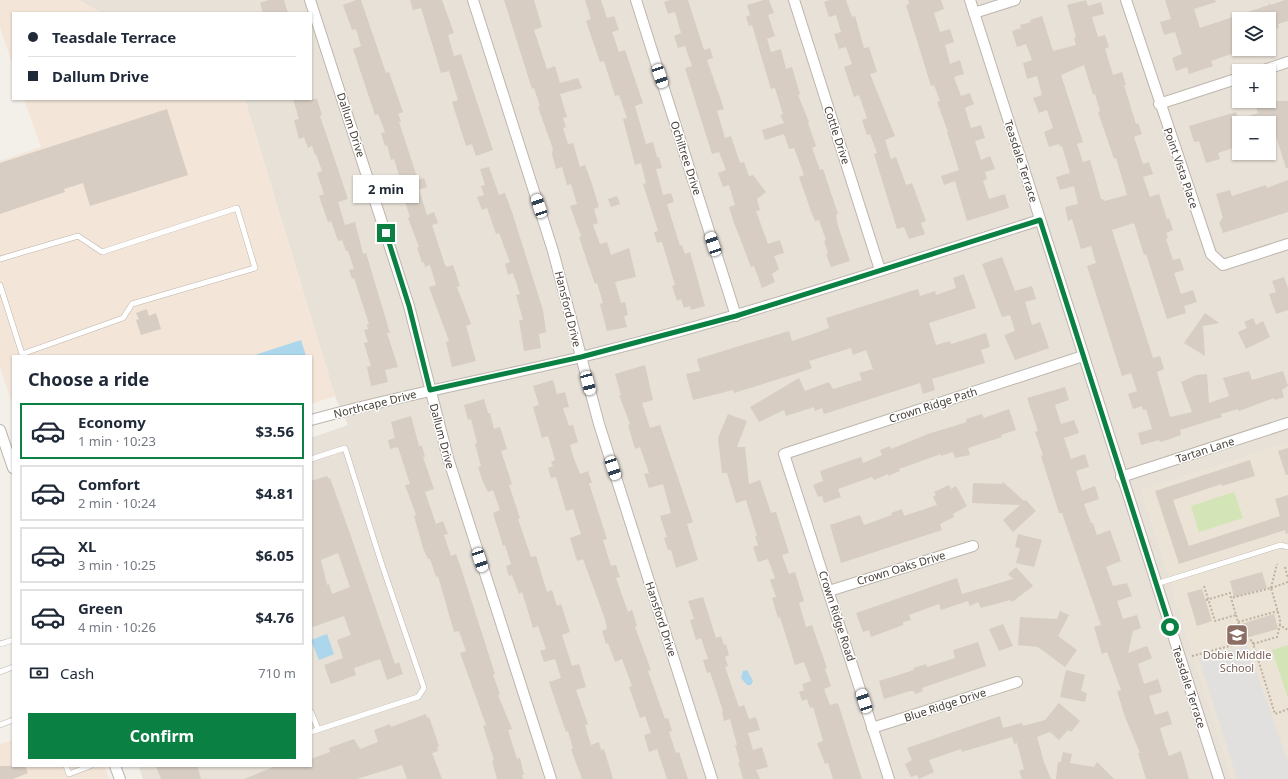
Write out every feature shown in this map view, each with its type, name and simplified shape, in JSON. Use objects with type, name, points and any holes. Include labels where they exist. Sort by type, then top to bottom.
[{"type":"street","name":"Dallum Drive","points":[[310,0],[409,306],[448,458],[551,779]]},
{"type":"street","name":"Hansford Drive","points":[[473,0],[553,251],[599,424],[712,779]]},
{"type":"street","name":"Ochiltree Drive","points":[[636,0],[736,316]]},
{"type":"street","name":"Cottle Drive","points":[[794,0],[880,270]]},
{"type":"street","name":"Teasdale Terrace","points":[[970,0],[1219,779]]},
{"type":"street","points":[[974,13],[1015,0]]},
{"type":"street","name":"Point Vista Place","points":[[1126,0],[1159,104],[1211,254],[1223,265],[1288,244]]},
{"type":"street","points":[[1276,66],[1288,62]]},
{"type":"street","points":[[1159,104],[1232,80]]},
{"type":"street","name":"Northcape Drive","points":[[312,420],[430,390],[581,357],[736,316],[1040,220]]},
{"type":"street","name":"Crown Ridge Path","points":[[784,454],[1083,356]]},
{"type":"street","name":"Tartan Lane","points":[[1122,477],[1288,423]]},
{"type":"street","points":[[0,430],[12,465]]},
{"type":"street","name":"Crown Ridge Road","points":[[784,454],[889,779]]},
{"type":"street","name":"Crown Oaks Drive","points":[[828,591],[973,546]]},
{"type":"street","name":"Blue Ridge Drive","points":[[872,728],[1016,682]]},
{"type":"street","points":[[116,767],[120,779]]},
{"type":"lane","points":[[0,259],[78,236],[102,252],[237,208],[255,268],[132,304],[123,318],[22,354],[0,285]]},
{"type":"lane","points":[[312,459],[345,448],[381,562],[424,688],[418,697],[312,732]]},
{"type":"lane","points":[[1156,584],[1281,545],[1288,546]]},
{"type":"lane","points":[[0,644],[12,640]]},
{"type":"lane","points":[[0,672],[12,667]]},
{"type":"lane","points":[[312,714],[318,729]]},
{"type":"lane","points":[[0,725],[12,720]]},
{"type":"lane","points":[[68,776],[88,767]]},
{"type":"path","points":[[1253,644],[1277,637],[1280,625],[1271,588],[1277,564]]},
{"type":"path","points":[[1231,598],[1288,582],[1285,566]]},
{"type":"path","points":[[1204,586],[1207,600],[1215,621],[1236,615]]},
{"type":"path","points":[[1207,600],[1230,593],[1244,642]]},
{"type":"path","points":[[1238,622],[1278,612]]},
{"type":"path","points":[[1280,625],[1288,629]]},
{"type":"path","points":[[1192,656],[1252,640],[1275,714],[1288,709]]},
{"type":"shaded area","points":[[0,0],[79,0],[100,12],[12,12],[12,63],[0,27]]},
{"type":"shaded area","points":[[79,0],[1288,0],[1288,443],[1142,490],[1232,779],[143,779],[139,767],[312,767],[312,438],[348,425],[335,396],[245,100],[312,100],[312,12],[100,12]]},
{"type":"shaded area","points":[[24,100],[245,100],[335,396],[312,404],[312,355],[12,355],[12,403],[0,367],[0,161],[41,147]]},
{"type":"shaded area","name":"Dobie Middle School","points":[[1288,443],[1288,779],[1232,779],[1142,490]]},
{"type":"shaded area","points":[[1247,645],[1288,762],[1288,779],[1237,779],[1199,659]]},
{"type":"shaded area","points":[[12,740],[12,767],[105,767],[109,779],[0,779],[0,744]]},
{"type":"green space","points":[[1234,492],[1243,518],[1199,532],[1191,506]]},
{"type":"green space","points":[[1288,645],[1288,698],[1272,650]]},
{"type":"water","points":[[301,340],[306,355],[255,355]]},
{"type":"water","points":[[327,634],[334,654],[319,660],[312,640]]},
{"type":"water","points":[[747,670],[753,681],[751,685],[747,685],[741,678],[743,671]]},
{"type":"building","points":[[269,0],[284,0],[288,12],[263,12],[260,3]]},
{"type":"building","points":[[356,0],[361,0],[386,73],[389,72],[403,112],[398,114],[401,121],[399,122],[418,180],[424,178],[427,187],[419,190],[427,215],[434,212],[438,223],[432,225],[445,265],[447,267],[453,265],[460,286],[457,287],[471,324],[466,326],[476,361],[452,367],[446,342],[449,341],[429,287],[436,285],[430,265],[425,267],[424,262],[422,263],[417,247],[419,247],[408,218],[410,217],[403,195],[400,196],[397,186],[402,185],[394,159],[391,160],[387,145],[385,146],[381,133],[385,132],[378,114],[375,115],[353,49],[361,46],[356,29],[352,30],[343,5]]},
{"type":"building","points":[[410,0],[442,0],[454,33],[448,35],[454,56],[461,54],[493,150],[476,156],[472,144],[466,146],[452,102],[458,100],[449,71],[441,73],[421,8],[413,10]]},
{"type":"building","points":[[504,0],[534,0],[542,27],[534,30],[547,69],[555,66],[560,83],[578,78],[582,88],[560,94],[567,117],[563,118],[566,127],[563,128],[568,144],[573,143],[580,167],[585,165],[591,181],[599,207],[594,209],[598,223],[593,225],[600,244],[607,242],[611,255],[629,248],[636,277],[615,282],[621,303],[625,302],[628,315],[624,316],[627,327],[607,331],[600,304],[603,303],[597,283],[595,284],[589,267],[579,237],[581,236],[570,206],[577,204],[571,184],[567,185],[562,167],[556,169],[552,154],[553,149],[538,107],[540,106],[534,88],[532,89]]},
{"type":"building","points":[[585,0],[601,0],[607,18],[614,16],[619,30],[612,32],[619,52],[625,50],[643,103],[635,106],[646,144],[653,142],[657,157],[659,157],[662,168],[656,169],[663,195],[671,193],[674,202],[667,204],[680,246],[682,245],[685,254],[690,252],[705,306],[691,310],[690,306],[684,308],[681,299],[677,301],[672,286],[675,285],[662,242],[657,243],[654,232],[658,231],[643,184],[646,183],[641,163],[635,165],[623,119],[627,118],[619,95],[615,96],[604,61],[600,62],[586,21],[591,19]]},
{"type":"building","points":[[670,0],[688,0],[704,50],[710,48],[713,58],[707,60],[724,109],[717,111],[725,138],[731,136],[740,163],[744,162],[749,176],[753,175],[766,192],[757,199],[760,210],[756,211],[768,244],[780,240],[784,253],[774,256],[779,269],[772,274],[775,282],[762,288],[754,266],[751,267],[733,220],[729,207],[735,205],[729,185],[723,187],[718,173],[726,170],[719,152],[712,154],[685,68],[692,66],[685,46],[678,48],[674,36],[681,33],[675,12],[668,14],[664,2]]},
{"type":"building","points":[[769,0],[774,13],[768,15],[775,36],[767,39],[771,52],[781,49],[786,69],[792,67],[800,94],[798,95],[809,122],[808,123],[816,146],[812,148],[820,170],[823,169],[838,214],[836,215],[838,226],[850,261],[831,267],[826,254],[828,253],[824,241],[826,240],[819,220],[815,221],[799,177],[804,175],[794,148],[789,149],[784,134],[765,140],[762,130],[784,123],[780,115],[783,114],[775,88],[771,89],[752,25],[749,26],[746,17],[750,15],[747,5]]},
{"type":"building","points":[[829,0],[846,0],[852,17],[855,16],[864,48],[869,47],[877,72],[870,74],[895,136],[885,140],[891,159],[896,157],[906,185],[912,183],[926,221],[921,223],[925,234],[909,239],[904,227],[897,229],[874,154],[877,153],[870,134],[867,135],[862,120],[867,118],[859,95],[854,97],[844,67],[852,64],[846,47],[839,49],[834,34],[841,32],[836,15],[829,17],[824,2]]},
{"type":"building","points":[[908,0],[941,0],[944,9],[934,13],[940,32],[950,29],[954,42],[945,45],[950,64],[960,60],[964,74],[954,77],[961,96],[970,93],[974,104],[965,108],[971,128],[981,125],[985,138],[975,141],[981,160],[990,156],[995,169],[985,172],[987,179],[983,181],[989,199],[1005,194],[1009,208],[967,221],[955,181],[944,185],[941,176],[959,170],[948,132],[937,102],[940,101],[934,85],[931,86],[906,5],[909,4]]},
{"type":"building","points":[[1086,0],[1088,6],[1101,2],[1104,14],[1092,17],[1098,37],[1105,35],[1109,47],[1105,49],[1113,75],[1122,72],[1126,85],[1124,85],[1136,124],[1138,123],[1142,134],[1134,137],[1143,164],[1149,162],[1153,174],[1143,177],[1150,197],[1159,194],[1167,219],[1169,218],[1173,230],[1166,233],[1168,238],[1166,239],[1173,260],[1180,258],[1184,270],[1174,273],[1181,294],[1193,290],[1197,302],[1184,306],[1186,313],[1167,319],[1146,254],[1144,255],[1134,223],[1112,230],[1153,358],[1160,356],[1164,369],[1157,372],[1170,417],[1192,412],[1181,382],[1196,375],[1207,374],[1209,403],[1229,396],[1223,378],[1249,371],[1252,380],[1283,371],[1288,386],[1282,390],[1284,397],[1275,400],[1274,398],[1239,411],[1238,409],[1221,414],[1222,417],[1180,430],[1181,435],[1160,442],[1159,440],[1141,445],[1138,433],[1152,429],[1146,409],[1143,410],[1142,406],[1133,409],[1128,394],[1137,391],[1131,373],[1122,376],[1087,266],[1096,263],[1091,246],[1081,249],[1072,219],[1068,221],[1065,207],[1078,204],[1074,186],[1060,190],[1056,177],[1070,173],[1062,146],[1060,147],[1059,144],[1049,147],[1044,132],[1053,128],[1047,110],[1039,113],[1033,98],[1042,95],[1037,76],[1027,79],[1023,63],[1032,60],[1026,44],[1017,47],[1012,31],[1021,28],[1020,25],[1031,22],[1030,20],[1042,16],[1053,51],[1076,45],[1074,38],[1076,37],[1067,5]],"holes":[[[1084,65],[1093,95],[1095,94],[1100,111],[1098,112],[1114,159],[1116,158],[1127,195],[1104,201],[1101,199],[1090,160],[1083,162],[1077,144],[1083,142],[1061,75]]]},
{"type":"building","points":[[1165,0],[1215,0],[1216,2],[1194,9],[1200,28],[1232,17],[1232,54],[1211,61],[1213,66],[1189,74],[1187,67],[1176,71],[1172,58],[1182,54],[1175,32],[1164,35],[1160,22],[1171,19]]},
{"type":"building","points":[[1288,0],[1288,21],[1278,24],[1279,28],[1276,29],[1276,12],[1248,12],[1269,5],[1269,3],[1271,5]]},
{"type":"building","points":[[317,99],[322,115],[320,116],[348,199],[338,202],[345,225],[355,222],[363,254],[366,253],[390,333],[387,333],[398,367],[385,370],[388,382],[371,386],[367,367],[371,366],[364,343],[368,342],[364,330],[368,329],[367,324],[369,324],[354,278],[352,279],[349,270],[354,269],[348,251],[346,251],[342,240],[338,241],[331,221],[328,222],[319,196],[324,194],[317,173],[322,171],[316,154],[315,155],[312,146],[308,148],[304,137],[299,139],[294,120],[299,119],[293,100]]},
{"type":"building","points":[[1276,101],[1288,101],[1288,168],[1286,168],[1276,136],[1276,116],[1248,116],[1258,113],[1256,108],[1276,108]]},
{"type":"building","points":[[167,109],[188,175],[90,206],[83,183],[64,189],[65,192],[0,214],[0,163]]},
{"type":"building","points":[[1236,112],[1237,116],[1232,116],[1232,148],[1218,153],[1220,159],[1206,163],[1199,141],[1194,142],[1189,126]]},
{"type":"building","points":[[489,167],[499,195],[505,193],[543,310],[546,332],[539,334],[541,348],[524,351],[519,320],[523,320],[516,295],[520,294],[513,273],[508,275],[505,264],[510,262],[499,233],[496,234],[487,208],[482,210],[477,197],[484,195],[481,186],[485,185],[480,169]]},
{"type":"building","points":[[1288,180],[1288,212],[1223,233],[1219,222],[1223,218],[1216,194],[1230,190],[1232,196],[1266,185],[1267,188]]},
{"type":"building","points":[[617,196],[620,204],[611,207],[608,199]]},
{"type":"building","points":[[1002,257],[1015,291],[1032,286],[1036,299],[1025,302],[1032,325],[1040,322],[1049,348],[1015,360],[1004,335],[1015,331],[1010,315],[1002,317],[982,264]]},
{"type":"building","points":[[964,274],[976,308],[929,323],[936,345],[950,341],[951,344],[986,333],[990,347],[981,350],[985,363],[932,379],[935,390],[923,394],[920,383],[824,414],[822,408],[815,411],[814,407],[786,416],[784,410],[759,422],[750,407],[799,378],[805,391],[829,382],[833,389],[862,380],[859,373],[873,369],[866,350],[853,355],[851,348],[809,361],[812,368],[798,373],[734,393],[733,390],[693,400],[686,374],[700,371],[697,359],[789,331],[792,341],[829,328],[826,318],[918,289],[920,296],[935,291],[936,295],[956,288],[953,278]]},
{"type":"building","points":[[1284,277],[1288,288],[1288,310],[1276,314],[1269,294],[1276,292],[1272,281]]},
{"type":"building","points":[[147,309],[149,316],[156,313],[161,329],[141,335],[136,320],[139,319],[136,313]]},
{"type":"building","points":[[1205,313],[1219,323],[1203,326],[1205,356],[1184,343]]},
{"type":"building","points":[[1253,318],[1256,325],[1263,321],[1270,337],[1246,349],[1238,332],[1247,328],[1244,322]]},
{"type":"building","points":[[645,365],[653,400],[642,403],[650,428],[660,425],[693,522],[687,524],[698,560],[676,568],[671,550],[668,550],[664,538],[667,537],[660,516],[671,513],[663,484],[649,488],[644,474],[649,473],[640,447],[635,449],[628,425],[630,424],[619,395],[621,395],[615,374]]},
{"type":"building","points":[[553,380],[557,394],[565,392],[569,407],[563,408],[569,426],[573,425],[578,442],[570,445],[573,456],[580,474],[588,471],[592,483],[589,483],[607,539],[603,540],[611,566],[616,565],[620,577],[616,578],[628,612],[632,610],[637,626],[635,627],[651,670],[648,671],[665,719],[668,718],[672,731],[669,732],[676,753],[679,752],[688,779],[667,779],[657,749],[649,752],[644,735],[651,733],[645,716],[640,718],[629,687],[632,686],[622,659],[615,662],[608,643],[606,644],[602,631],[607,629],[605,619],[583,559],[577,561],[570,538],[581,534],[573,509],[566,511],[556,477],[551,478],[548,468],[553,466],[551,462],[555,460],[548,436],[542,438],[533,407],[539,405],[533,386]]},
{"type":"building","points":[[1065,387],[1069,400],[1055,405],[1061,424],[1074,420],[1079,433],[1064,438],[1071,459],[1085,454],[1089,467],[1076,471],[1082,491],[1095,486],[1099,499],[1084,504],[1097,535],[1110,530],[1121,561],[1106,567],[1113,586],[1127,583],[1132,596],[1117,601],[1123,619],[1137,615],[1141,628],[1133,631],[1128,653],[1147,646],[1152,658],[1138,664],[1144,684],[1158,679],[1162,692],[1149,696],[1155,715],[1168,711],[1172,724],[1160,728],[1165,745],[1169,756],[1181,751],[1189,779],[1146,779],[1138,753],[1140,753],[1125,717],[1117,691],[1121,690],[1107,652],[1102,654],[1094,627],[1101,625],[1062,513],[1059,513],[1041,456],[1043,455],[1035,432],[1038,431],[1027,398]]},
{"type":"building","points":[[484,399],[488,413],[490,413],[494,429],[500,427],[507,449],[501,451],[512,484],[509,485],[520,518],[518,519],[531,557],[536,556],[547,592],[552,590],[557,606],[561,604],[570,632],[562,635],[572,666],[579,664],[586,687],[576,690],[588,724],[585,725],[591,745],[599,742],[601,750],[604,749],[613,779],[582,779],[571,749],[573,749],[568,731],[566,732],[549,682],[561,678],[555,659],[544,662],[540,651],[546,649],[538,626],[533,628],[522,592],[519,594],[512,575],[509,576],[506,566],[511,564],[505,545],[503,546],[493,513],[500,510],[493,490],[488,492],[483,482],[478,467],[481,466],[475,444],[477,443],[471,419],[468,420],[464,405]]},
{"type":"building","points":[[1009,409],[1016,430],[1001,435],[1002,437],[968,448],[970,455],[955,458],[953,452],[941,456],[941,454],[899,469],[900,471],[888,476],[888,474],[874,480],[872,477],[838,489],[841,497],[824,503],[822,496],[818,497],[813,485],[823,481],[820,471],[861,457],[863,463],[882,455],[880,450],[890,446],[891,449],[928,434],[967,422],[966,419],[982,414],[984,418]]},
{"type":"building","points":[[728,414],[747,421],[737,447],[745,447],[749,484],[760,480],[771,513],[776,512],[789,553],[782,555],[789,574],[795,572],[804,601],[799,603],[806,627],[812,625],[827,668],[825,669],[831,686],[824,689],[830,705],[838,703],[862,779],[833,779],[828,763],[825,764],[817,743],[823,741],[813,707],[810,708],[807,699],[802,701],[799,692],[804,690],[802,684],[811,681],[804,662],[795,665],[780,617],[778,618],[772,598],[776,597],[770,580],[775,578],[768,559],[758,562],[753,547],[758,545],[755,536],[757,536],[746,500],[736,503],[727,473],[722,473],[718,438]]},
{"type":"building","points":[[411,416],[419,446],[422,446],[425,457],[423,457],[434,489],[425,492],[436,524],[443,521],[448,534],[444,535],[451,556],[456,554],[461,568],[495,674],[493,675],[500,694],[498,695],[512,729],[508,730],[517,759],[520,758],[524,775],[522,775],[523,779],[497,779],[492,761],[494,760],[483,726],[486,725],[460,653],[466,651],[459,631],[454,632],[438,576],[436,577],[430,559],[428,559],[423,548],[414,516],[416,515],[405,485],[410,484],[398,447],[390,449],[388,440],[395,438],[391,422]]},
{"type":"building","points":[[1288,448],[1288,475],[1286,475],[1278,451]]},
{"type":"building","points":[[1250,460],[1255,476],[1222,486],[1222,484],[1173,500],[1189,546],[1280,516],[1275,499],[1288,495],[1288,533],[1286,534],[1285,530],[1179,564],[1155,491]]},
{"type":"building","points":[[327,476],[329,479],[330,478],[395,664],[399,662],[403,674],[387,680],[380,659],[354,668],[356,675],[331,684],[324,665],[343,658],[337,640],[351,635],[344,616],[313,627],[312,481]],"holes":[[[338,553],[350,587],[332,594],[329,584],[327,585],[321,560]]]},
{"type":"building","points":[[1003,482],[1024,501],[1026,500],[1036,511],[1013,532],[1003,520],[1020,505],[972,503],[973,483],[1002,484]]},
{"type":"building","points":[[949,485],[951,489],[956,486],[967,506],[953,514],[954,517],[940,524],[942,530],[841,563],[830,525],[860,515],[864,525],[892,515],[891,513],[902,509],[904,516],[937,505],[933,497],[936,495],[934,492]]},
{"type":"building","points":[[1018,534],[1042,540],[1034,567],[1016,563],[1020,548],[1015,547]]},
{"type":"building","points":[[1016,567],[1033,586],[1012,602],[1010,600],[981,608],[978,602],[970,606],[968,601],[941,610],[939,604],[909,615],[911,620],[903,622],[903,625],[871,637],[869,630],[863,632],[856,613],[957,578],[962,594],[1013,579],[1008,574]]},
{"type":"building","points":[[1262,572],[1267,588],[1234,597],[1230,581]]},
{"type":"building","points":[[1202,589],[1212,621],[1197,626],[1187,593]]},
{"type":"building","points":[[703,597],[716,638],[721,636],[724,645],[726,644],[729,655],[725,657],[728,666],[725,667],[739,707],[744,705],[749,719],[756,717],[760,730],[748,733],[753,750],[762,747],[768,767],[756,770],[760,779],[743,779],[735,745],[737,745],[730,719],[724,721],[723,711],[710,672],[707,673],[703,660],[708,659],[701,638],[696,640],[690,620],[694,619],[688,601]]},
{"type":"building","points":[[1060,611],[1069,615],[1058,636],[1077,650],[1065,667],[1038,647],[1018,645],[1020,617],[1057,619]]},
{"type":"building","points":[[1274,614],[1278,629],[1245,638],[1241,624]]},
{"type":"building","points":[[1003,624],[1013,646],[999,651],[989,629]]},
{"type":"building","points":[[978,642],[986,666],[922,688],[923,691],[915,694],[914,691],[910,691],[884,699],[879,681],[914,670],[913,668],[926,664],[927,667],[955,658],[953,650]]},
{"type":"building","points":[[1066,670],[1085,675],[1081,691],[1087,693],[1085,702],[1060,697]]},
{"type":"building","points":[[1059,703],[1080,721],[1071,732],[1068,730],[1059,740],[1050,732],[1037,737],[1044,762],[1051,779],[1022,779],[1019,771],[1024,769],[1017,743],[1014,744],[1012,737],[962,752],[961,749],[929,760],[934,772],[919,779],[917,775],[911,777],[905,764],[912,760],[907,748],[1000,716],[1003,728],[1022,723],[1023,726],[1045,720]]},
{"type":"building","points":[[426,714],[427,718],[429,717],[439,746],[437,747],[438,751],[432,753],[442,779],[407,779],[402,765],[357,779],[244,779],[274,767],[312,767],[312,759],[330,752],[329,748],[354,739],[360,749],[378,742],[374,730],[390,724],[391,727]]},
{"type":"building","points":[[1063,752],[1072,754],[1070,763],[1094,767],[1097,762],[1114,779],[1056,779],[1058,762],[1061,762]]},
{"type":"building","points":[[0,766],[25,767],[28,773],[13,779],[0,779]]},
{"type":"building","points":[[156,767],[197,767],[201,779],[161,779]]},
{"type":"place","name":"Dobie Middle School","points":[[1237,635]]},
{"type":"route","points":[[386,233],[409,306],[430,390],[581,357],[736,316],[1040,220],[1170,627]]}]
